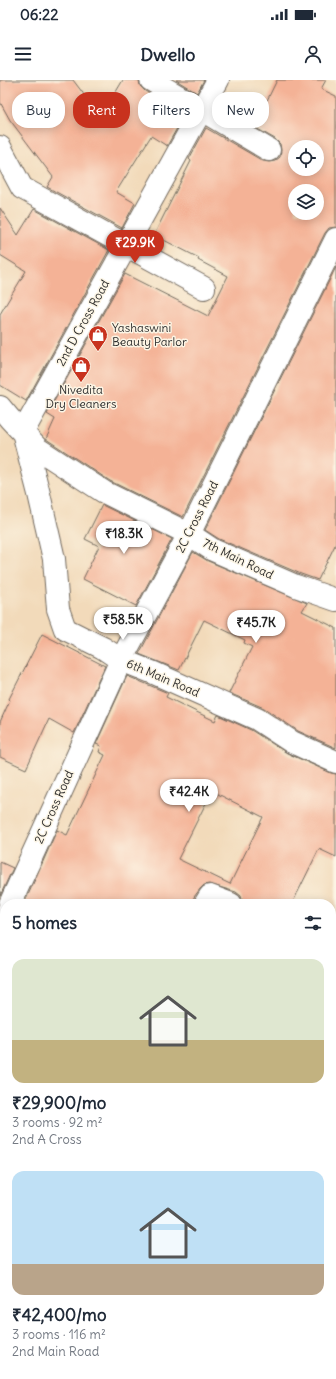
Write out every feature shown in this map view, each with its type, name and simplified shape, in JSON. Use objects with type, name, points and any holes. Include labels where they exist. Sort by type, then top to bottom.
[{"type":"street","points":[[151,80],[171,92]]},
{"type":"street","name":"2nd D Cross Road","points":[[204,106],[218,80]]},
{"type":"street","points":[[204,111],[268,150]]},
{"type":"street","name":"2nd D Cross Road","points":[[23,432],[192,128]]},
{"type":"street","points":[[0,147],[22,188],[204,288]]},
{"type":"street","name":"2C Cross Road","points":[[12,899],[121,660],[189,534],[336,239]]},
{"type":"street","name":"7th Main Road","points":[[0,407],[38,449],[104,492],[189,534],[214,550],[296,586],[336,600]]},
{"type":"street","name":"6th Main Road","points":[[23,432],[54,559],[58,609],[65,629],[103,648],[121,660],[154,673],[257,719],[292,742],[336,762]]},
{"type":"building","points":[[0,80],[73,80],[82,92],[73,92],[73,128],[130,128],[130,92],[116,92],[123,80],[139,80],[140,86],[147,92],[138,92],[138,128],[177,128],[167,146],[151,136],[116,192],[135,203],[122,228],[47,187],[53,177],[16,128],[65,128],[65,92],[12,92],[12,123],[0,102]]},
{"type":"building","points":[[176,80],[204,80],[198,92]]},
{"type":"building","points":[[277,80],[326,80],[321,89],[336,96],[336,227],[329,228],[325,233],[183,517],[110,481],[46,439],[55,419],[47,414],[125,274],[208,316],[228,276],[198,260],[199,258],[154,235],[191,161],[189,159],[206,128],[263,161],[269,162],[275,161],[280,157],[280,144],[275,139],[256,128],[269,128],[269,96]]},
{"type":"building","points":[[0,208],[18,235],[34,209],[109,250],[26,401],[0,385],[0,314],[26,271],[0,255]]},
{"type":"building","points":[[336,267],[336,543],[318,580],[219,539],[205,530]]},
{"type":"building","points":[[102,505],[172,539],[136,606],[83,579],[99,546],[85,539]]},
{"type":"building","points":[[193,552],[208,561],[307,603],[302,611],[336,628],[336,748],[298,731],[264,708],[229,693],[252,647],[244,643],[245,640],[204,620],[179,670],[139,654]]},
{"type":"building","points":[[42,634],[105,666],[74,733],[49,719],[26,769],[0,757],[0,722],[10,700],[9,699]]},
{"type":"building","points":[[127,676],[168,693],[166,697],[215,721],[218,715],[251,730],[287,753],[336,774],[336,857],[319,849],[294,899],[242,899],[241,896],[236,892],[209,884],[204,885],[194,899],[26,899],[57,830],[67,835],[105,755],[99,752],[101,746],[96,744]],"holes":[[[212,791],[263,817],[230,884],[178,859]]]},
{"type":"building","points":[[0,862],[13,868],[0,896]]},
{"type":"place","name":"Yashaswini Beauty Parlor","points":[[98,352]]},
{"type":"place","name":"Nivedita Dry Cleaners","points":[[81,383]]}]
